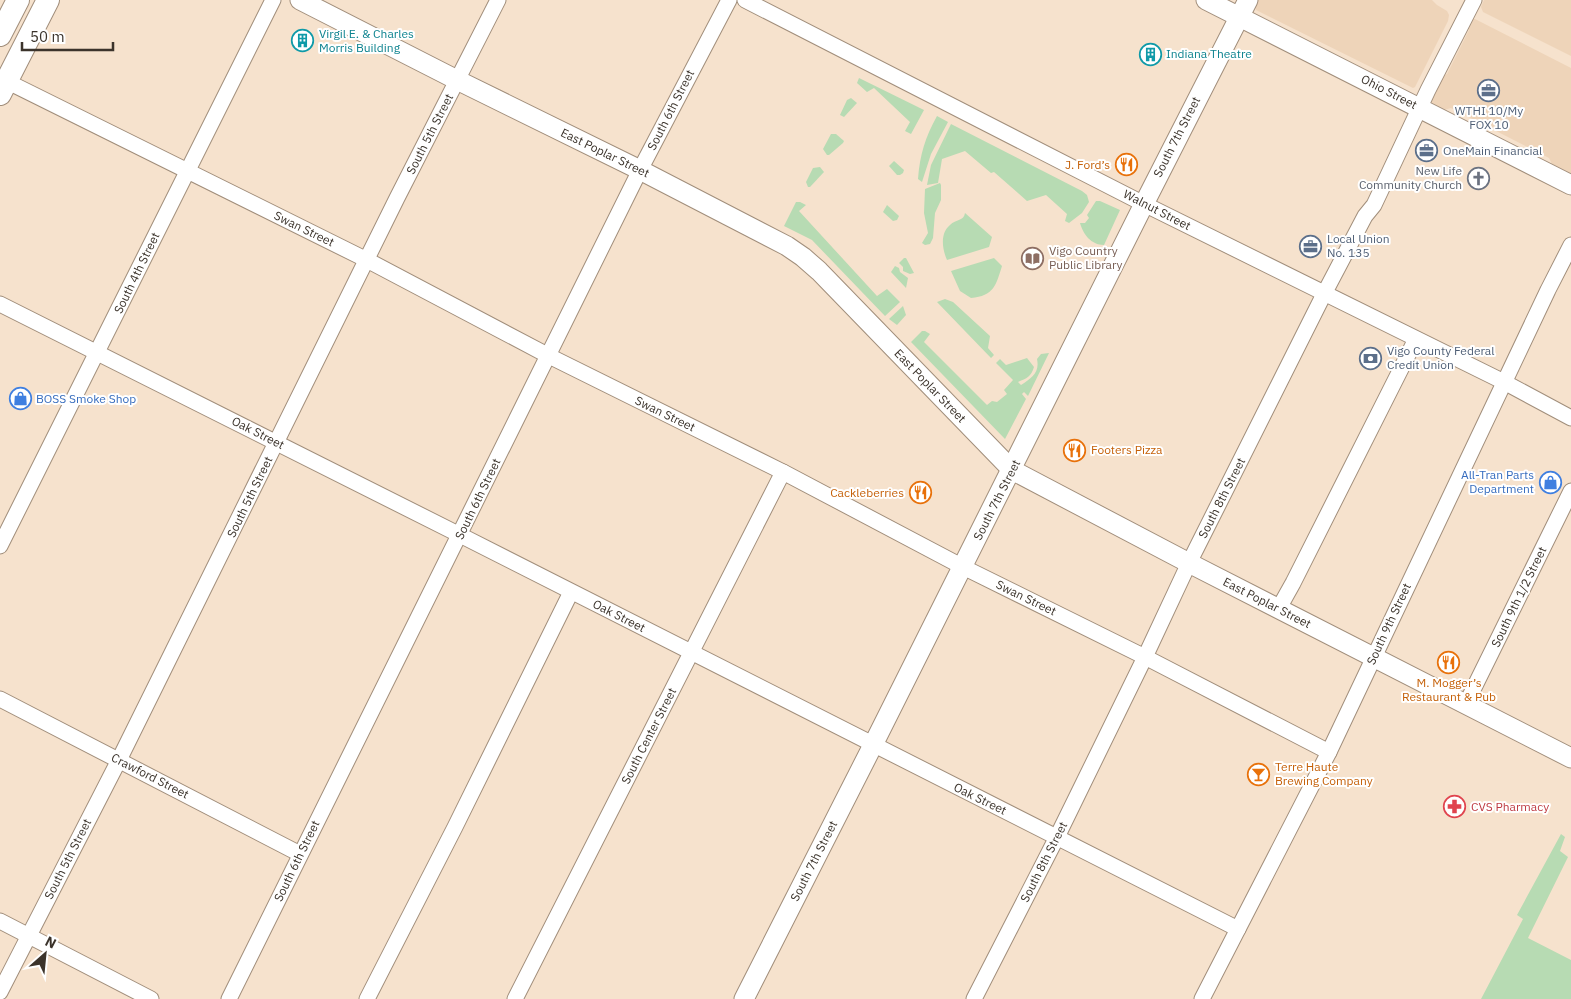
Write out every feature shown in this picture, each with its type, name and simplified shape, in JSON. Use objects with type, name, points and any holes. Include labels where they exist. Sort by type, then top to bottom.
[{"type":"highway","points":[[0,35],[18,0]]},
{"type":"highway","points":[[2,84],[48,0]]},
{"type":"main road","name":"East Poplar Street","points":[[300,0],[788,246],[819,271],[1012,470],[1189,563],[1571,758]]},
{"type":"main road","name":"Ohio Street","points":[[1206,0],[1571,185]]},
{"type":"main road","name":"South 7th Street","points":[[744,999],[1248,0]]},
{"type":"street","name":"South 4th Street","points":[[2,538],[97,353],[273,0]]},
{"type":"street","name":"South 5th Street","points":[[0,992],[119,760],[366,260],[498,0]]},
{"type":"street","name":"South 6th Street","points":[[229,999],[640,170],[729,0]]},
{"type":"street","name":"Walnut Street","points":[[744,0],[1144,204],[1504,382],[1571,418]]},
{"type":"street","name":"South 8th Street","points":[[974,999],[1057,837],[1145,658],[1189,563],[1324,294],[1365,216],[1374,205],[1474,0]]},
{"type":"street","name":"Swan Street","points":[[2,84],[187,171],[366,260],[549,356],[783,472],[963,567],[1329,752]]},
{"type":"street","name":"South 9th Street","points":[[1202,999],[1329,752],[1504,382],[1571,246]]},
{"type":"street","name":"Oak Street","points":[[0,304],[1238,929]]},
{"type":"street","points":[[1279,608],[1416,339]]},
{"type":"street","name":"South Center Street","points":[[515,999],[783,472]]},
{"type":"street","name":"South 9th 1/2 Street","points":[[1466,704],[1571,491]]},
{"type":"street","points":[[367,999],[571,592]]},
{"type":"street","name":"Crawford Street","points":[[0,699],[300,854]]},
{"type":"street","points":[[0,921],[151,999]]},
{"type":"shaded area","points":[[1258,0],[1432,0],[1447,11],[1449,15],[1448,21],[1413,88],[1256,10],[1255,6]]},
{"type":"shaded area","points":[[1484,0],[1571,0],[1571,56],[1483,12],[1481,7]]},
{"type":"shaded area","points":[[1471,19],[1475,19],[1571,68],[1571,174],[1552,164],[1549,158],[1451,108],[1444,110],[1432,103],[1431,100],[1440,77],[1447,74],[1469,30],[1467,23]]},
{"type":"green space","points":[[859,78],[924,110],[911,134],[905,131],[910,122],[874,88],[867,92],[857,83]]},
{"type":"green space","points":[[851,98],[857,103],[844,117],[840,115],[847,100]]},
{"type":"green space","points":[[937,116],[948,122],[931,154],[922,182],[918,179],[920,162],[926,139]]},
{"type":"green space","points":[[951,124],[1082,191],[1087,195],[1089,202],[1082,213],[1069,223],[1065,221],[1067,214],[1046,195],[1027,201],[994,172],[991,173],[965,151],[942,159],[938,183],[927,185],[931,165]]},
{"type":"green space","points":[[831,134],[836,134],[844,141],[827,155],[823,149]]},
{"type":"green space","points":[[894,161],[904,170],[900,175],[897,175],[889,166]]},
{"type":"green space","points":[[820,167],[824,172],[808,187],[806,182],[813,168]]},
{"type":"green space","points":[[940,183],[941,200],[935,213],[933,238],[930,244],[925,245],[922,243],[928,233],[924,213],[925,189]]},
{"type":"green space","points":[[1096,201],[1120,210],[1104,245],[1091,241],[1083,231],[1080,223],[1085,223],[1089,218],[1087,215]]},
{"type":"green space","points":[[796,202],[806,205],[799,211],[877,296],[887,289],[900,302],[885,316],[812,240],[784,226]]},
{"type":"green space","points":[[887,205],[899,216],[897,220],[893,221],[883,212]]},
{"type":"green space","points":[[965,213],[992,237],[989,247],[947,260],[943,246],[943,237],[947,228],[952,223],[961,219]]},
{"type":"green space","points":[[906,258],[914,273],[910,274],[903,271],[903,267],[899,263]]},
{"type":"green space","points":[[994,258],[1002,266],[996,284],[989,292],[979,297],[971,298],[960,291],[951,271]]},
{"type":"green space","points":[[895,266],[908,278],[906,288],[891,272]]},
{"type":"green space","points":[[945,299],[953,302],[990,336],[988,348],[994,355],[991,358],[937,302]]},
{"type":"green space","points":[[903,306],[906,315],[897,325],[889,319]]},
{"type":"green space","points":[[922,331],[930,334],[924,342],[987,405],[992,401],[997,402],[1007,394],[1004,390],[1013,380],[996,363],[1000,359],[1006,365],[1027,358],[1034,367],[1028,377],[1018,382],[1021,385],[1036,372],[1037,359],[1041,354],[1049,353],[1028,396],[1024,392],[1022,394],[1026,399],[1005,439],[911,342]]},
{"type":"green space","points":[[1561,834],[1565,837],[1560,851],[1568,857],[1528,938],[1571,960],[1571,999],[1481,999],[1523,919],[1517,915]]},
{"type":"place","name":"Virgil E. & Charles Morris Building","points":[[303,41]]},
{"type":"place","name":"Indiana Theatre","points":[[1150,54]]},
{"type":"place","name":"WTHI 10/My FOX 10","points":[[1489,90]]},
{"type":"place","name":"OneMain Financial","points":[[1427,151]]},
{"type":"place","name":"J. Ford’s","points":[[1126,165]]},
{"type":"place","name":"New Life Community Church","points":[[1478,178]]},
{"type":"place","name":"Local Union No. 135","points":[[1311,246]]},
{"type":"place","name":"Vigo Country Public Library","points":[[1033,258]]},
{"type":"place","name":"Vigo County Federal Credit Union","points":[[1371,358]]},
{"type":"place","name":"BOSS Smoke Shop","points":[[20,399]]},
{"type":"place","name":"Footers Pizza","points":[[1075,450]]},
{"type":"place","name":"All-Tran Parts Department","points":[[1550,482]]},
{"type":"place","name":"Cackleberries","points":[[920,493]]},
{"type":"place","name":"M. Mogger’s Restaurant & Pub","points":[[1449,662]]},
{"type":"place","name":"Terre Haute Brewing Company","points":[[1259,774]]},
{"type":"place","name":"CVS Pharmacy","points":[[1455,807]]}]
